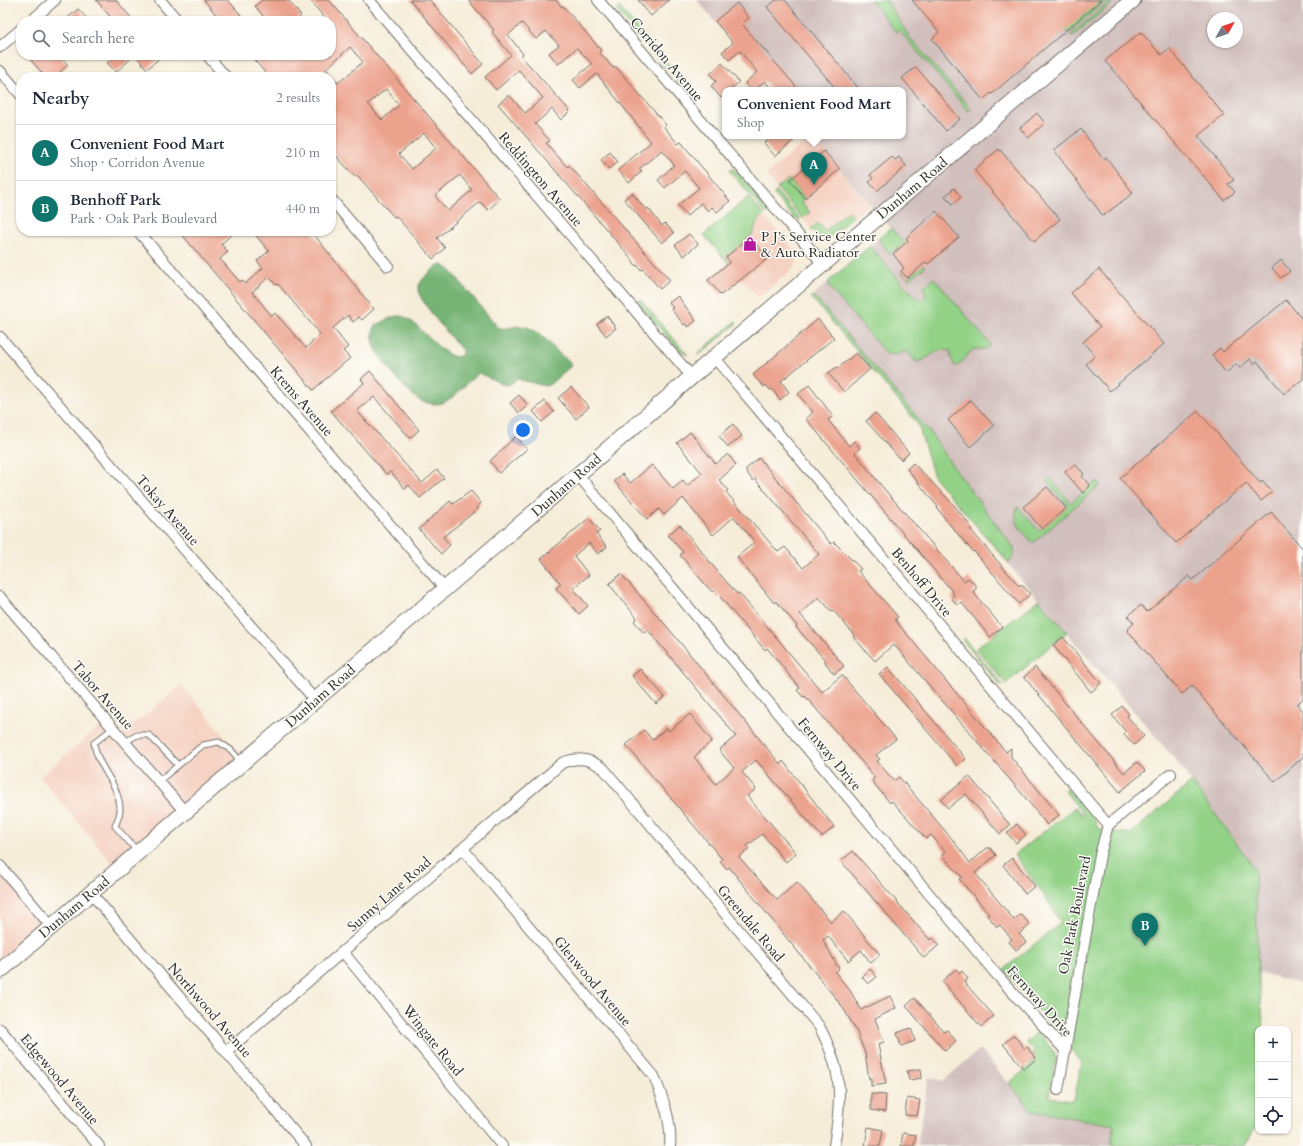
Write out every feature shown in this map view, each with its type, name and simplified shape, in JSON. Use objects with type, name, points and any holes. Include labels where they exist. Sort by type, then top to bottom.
[{"type":"street","points":[[37,16],[55,0]]},
{"type":"street","points":[[160,0],[174,16]]},
{"type":"street","name":"Reddington Avenue","points":[[369,0],[692,377]]},
{"type":"street","name":"Corridon Avenue","points":[[598,0],[823,264]]},
{"type":"street","name":"Dunham Road","points":[[0,971],[314,700],[1133,0]]},
{"type":"street","points":[[0,47],[16,33]]},
{"type":"street","points":[[211,60],[222,72]]},
{"type":"street","points":[[0,71],[16,89]]},
{"type":"street","points":[[336,205],[388,266]]},
{"type":"street","name":"Krems Avenue","points":[[142,236],[445,589]]},
{"type":"street","name":"Tokay Avenue","points":[[0,337],[314,700]]},
{"type":"street","name":"Benhoff Drive","points":[[714,358],[1108,825]]},
{"type":"street","name":"Fernway Drive","points":[[578,475],[992,969],[1064,1049]]},
{"type":"street","name":"Tabor Avenue","points":[[0,597],[185,812]]},
{"type":"street","name":"Sunny Lane Road","points":[[227,1051],[562,763],[571,760]]},
{"type":"street","name":"Greendale Road","points":[[571,760],[587,760],[596,763],[604,769],[819,1026],[834,1058],[839,1086],[840,1108],[834,1146]]},
{"type":"street","points":[[1108,825],[1171,774]]},
{"type":"street","name":"Oak Park Boulevard","points":[[1058,1090],[1064,1049],[1100,855],[1108,825]]},
{"type":"street","name":"Glenwood Avenue","points":[[463,849],[654,1076],[667,1110],[671,1137],[670,1146]]},
{"type":"street","points":[[0,866],[52,926]]},
{"type":"street","name":"Northwood Avenue","points":[[91,893],[227,1051],[306,1146]]},
{"type":"street","name":"Wingate Road","points":[[343,952],[502,1146]]},
{"type":"street","name":"Edgewood Avenue","points":[[0,1029],[99,1146]]},
{"type":"lane","points":[[113,728],[94,743],[95,755],[114,784],[120,811],[115,826],[139,852]]},
{"type":"lane","points":[[125,742],[137,735],[149,735],[178,765]]},
{"type":"lane","points":[[158,782],[203,745],[219,742],[231,750],[242,763]]},
{"type":"shaded area","points":[[697,0],[1303,0],[1303,985],[1258,972],[1255,869],[1178,763],[934,477],[918,424],[811,297],[891,228],[814,139],[906,139],[906,87],[770,87]]},
{"type":"shaded area","points":[[808,139],[814,139],[869,204],[828,238],[819,237],[766,175]]},
{"type":"shaded area","name":"P J’s Service Center & Auto Radiator","points":[[748,197],[796,253],[798,258],[795,267],[758,298],[704,235]]},
{"type":"shaded area","points":[[181,685],[245,760],[118,870],[40,777],[107,720],[120,736]]},
{"type":"shaded area","points":[[0,866],[51,926],[0,971]]},
{"type":"shaded area","points":[[980,1049],[1032,1111],[1115,1126],[1111,1146],[917,1146],[929,1077],[943,1081]]},
{"type":"green space","points":[[870,0],[886,0],[910,38],[971,109],[968,111],[899,30],[896,32]]},
{"type":"green space","points":[[1101,0],[1107,0],[1068,33],[1065,30]]},
{"type":"green space","points":[[1112,0],[1116,0],[1073,36],[1070,35]]},
{"type":"green space","points":[[619,7],[685,84],[681,86],[617,11]]},
{"type":"green space","points":[[734,169],[769,210],[766,214],[729,170]]},
{"type":"green space","points":[[789,179],[805,198],[801,202],[810,213],[802,218],[777,188]]},
{"type":"green space","points":[[776,191],[800,220],[794,218],[774,195]]},
{"type":"green space","points":[[748,197],[764,215],[757,222],[752,235],[726,257],[743,277],[741,278],[704,235]]},
{"type":"green space","points":[[848,211],[853,217],[828,238],[819,237],[811,229],[818,223],[825,231]]},
{"type":"green space","points":[[891,228],[925,267],[910,279],[908,279],[900,272],[901,271],[907,278],[921,266],[903,246],[899,249],[898,247],[890,254],[878,239]]},
{"type":"green space","points":[[870,246],[906,288],[921,300],[926,297],[924,287],[934,278],[990,344],[989,347],[985,349],[972,350],[958,366],[954,365],[950,354],[951,351],[945,350],[936,352],[921,361],[916,362],[907,351],[895,355],[886,354],[829,287],[829,281]]},
{"type":"green space","points":[[438,265],[443,265],[451,271],[498,327],[507,328],[522,326],[534,330],[569,361],[571,366],[549,385],[545,386],[517,379],[509,385],[502,384],[479,373],[450,399],[438,404],[423,402],[410,393],[396,378],[378,353],[373,342],[374,328],[375,326],[389,319],[398,316],[404,317],[411,321],[448,354],[456,357],[462,355],[462,350],[437,320],[419,294],[418,289],[421,282]]},
{"type":"green space","points":[[813,295],[932,435],[954,468],[1014,548],[1014,555],[1009,563],[934,477],[918,424],[811,297]]},
{"type":"green space","points":[[640,299],[687,355],[678,349],[637,302]]},
{"type":"green space","points":[[736,321],[736,324],[699,355],[698,354]]},
{"type":"green space","points":[[1050,478],[1071,503],[1097,481],[1100,485],[1033,543],[1022,531],[1017,522],[1016,512],[1018,507],[1039,531],[1068,506],[1047,481]]},
{"type":"green space","points":[[1039,600],[1067,632],[1006,684],[976,648]]},
{"type":"green space","points":[[964,638],[1003,685],[1001,686],[963,641]]},
{"type":"green space","points":[[1192,782],[1255,869],[1258,972],[1264,1026],[1255,1026],[1255,1128],[1245,1146],[1111,1146],[1114,1125],[1032,1111],[1009,1083],[1036,1059],[1032,1054],[1034,1051],[1026,1042],[1038,1032],[1054,1052],[1056,1060],[1049,1097],[1071,1101],[1074,1099],[1082,1063],[1004,969],[1061,923],[1042,892],[1014,855],[1075,807],[1082,816],[1084,815],[1064,790],[1067,788],[1095,820],[1098,829],[1130,834]]},
{"type":"building","points":[[96,0],[116,0],[130,16],[110,16]]},
{"type":"building","points":[[204,0],[228,0],[241,15],[240,16],[217,16]]},
{"type":"building","points":[[262,0],[288,0],[301,16],[263,16],[255,6]]},
{"type":"building","points":[[310,0],[329,0],[500,199],[488,210],[480,202],[437,238],[445,248],[433,259],[396,216],[394,217],[357,175],[355,177],[336,156],[336,81],[338,83],[363,62],[350,47],[336,60],[336,16],[323,16]],"holes":[[[386,89],[399,105],[382,120],[368,104]],[[424,133],[436,148],[412,169],[399,154]],[[460,175],[472,190],[448,211],[435,196]]]},
{"type":"building","points":[[410,0],[430,0],[483,64],[472,74]]},
{"type":"building","points":[[468,0],[556,0],[601,50],[599,52],[613,68],[616,67],[666,125],[664,127],[678,144],[681,142],[730,201],[717,212],[712,207],[708,211],[701,203],[687,216],[678,205],[699,188],[685,171],[665,188],[658,180],[674,165],[662,150],[639,169],[642,171],[629,183],[618,170],[651,142],[597,74],[580,88],[573,80],[592,64],[577,48],[558,64],[549,53],[559,45],[546,31],[536,39],[522,23],[508,35],[523,54],[521,56],[570,111],[561,120],[552,109],[535,124],[550,141],[546,143],[567,167],[569,165],[670,280],[660,289],[643,269],[641,270],[637,265],[636,266],[631,258],[498,104],[509,95],[525,113],[543,98],[519,70],[496,90],[485,77],[511,55],[492,32],[494,30]]},
{"type":"building","points":[[638,0],[669,0],[651,16]]},
{"type":"building","points":[[776,0],[785,0],[858,87],[834,87],[767,7]]},
{"type":"building","points":[[912,0],[1101,0],[992,94],[991,93],[983,100],[932,39],[939,32]]},
{"type":"building","points":[[737,3],[749,18],[742,24],[796,87],[770,87],[765,81],[758,87],[748,87],[745,83],[757,72],[740,51],[729,60],[722,52],[733,43],[715,21]]},
{"type":"building","points":[[78,9],[84,16],[70,16]]},
{"type":"building","points":[[1141,32],[1161,55],[1169,48],[1224,115],[1198,136],[1234,180],[1228,184],[1235,192],[1224,200],[1105,61]]},
{"type":"building","points":[[31,60],[64,60],[68,65],[60,72],[41,72]]},
{"type":"building","points":[[111,60],[129,60],[116,72],[107,63]]},
{"type":"building","points":[[139,60],[157,60],[147,69]]},
{"type":"building","points":[[254,60],[336,60],[326,69],[329,72],[265,72]]},
{"type":"building","points":[[722,63],[739,82],[733,87],[722,87],[721,98],[711,86],[716,81],[710,74]]},
{"type":"building","points":[[916,67],[960,119],[946,131],[902,78]]},
{"type":"building","points":[[1037,113],[1045,123],[1028,138],[1020,128]]},
{"type":"building","points":[[1081,129],[1103,159],[1106,157],[1133,193],[1103,216],[1054,150]]},
{"type":"building","points":[[769,139],[795,139],[775,156],[764,143]]},
{"type":"building","points":[[999,149],[1060,219],[1034,241],[974,170]]},
{"type":"building","points":[[824,151],[840,169],[805,198],[790,180]]},
{"type":"building","points":[[610,152],[618,162],[609,169],[601,160]]},
{"type":"building","points":[[892,157],[895,160],[899,157],[906,166],[877,191],[869,182],[873,179],[870,175]]},
{"type":"building","points":[[954,188],[961,197],[953,204],[945,196]]},
{"type":"building","points":[[632,193],[646,210],[648,208],[662,226],[665,223],[674,233],[662,243],[624,199]]},
{"type":"building","points":[[936,211],[959,237],[928,264],[926,262],[907,278],[901,271],[904,268],[893,254],[908,241],[906,238]]},
{"type":"building","points":[[689,234],[698,244],[684,256],[675,245]]},
{"type":"building","points":[[183,236],[230,236],[221,244],[228,252],[220,259],[240,282],[242,280],[245,284],[263,268],[257,261],[269,251],[256,236],[315,236],[374,309],[362,320],[359,317],[353,322],[348,315],[333,328],[348,347],[343,351],[350,358],[313,390]],"holes":[[[269,277],[276,285],[278,284],[320,334],[306,348],[275,313],[272,316],[252,292]]]},
{"type":"building","points":[[750,237],[768,258],[721,295],[708,280],[730,262],[726,257]]},
{"type":"building","points":[[1281,260],[1290,271],[1281,278],[1272,268]]},
{"type":"building","points":[[1099,269],[1164,344],[1110,391],[1086,364],[1095,356],[1083,342],[1100,327],[1071,293]]},
{"type":"building","points":[[678,296],[696,321],[688,327],[686,324],[684,325],[671,309],[673,308],[669,303]]},
{"type":"building","points":[[1286,300],[1303,320],[1303,379],[1284,394],[1257,361],[1254,364],[1250,359],[1240,368],[1236,364],[1226,373],[1212,355],[1220,348],[1223,352]]},
{"type":"building","points":[[607,316],[616,328],[606,336],[597,324]]},
{"type":"building","points":[[818,319],[834,338],[781,381],[789,392],[780,400],[772,389],[770,390],[766,385],[764,387],[753,375]]},
{"type":"building","points":[[856,353],[870,369],[844,392],[828,373],[837,367],[838,368]]},
{"type":"building","points":[[370,371],[419,430],[410,438],[374,397],[357,411],[422,483],[437,470],[444,478],[420,498],[409,485],[405,489],[391,472],[386,474],[331,411],[364,383],[361,379]]},
{"type":"building","points":[[809,385],[833,416],[828,420],[849,446],[854,441],[860,448],[855,453],[885,490],[964,581],[969,578],[977,587],[973,592],[1002,627],[990,637],[961,602],[957,605],[951,598],[954,595],[952,591],[806,419],[813,412],[798,394]]},
{"type":"building","points":[[571,387],[589,407],[576,419],[558,398]]},
{"type":"building","points":[[519,395],[528,405],[519,413],[510,403]]},
{"type":"building","points":[[971,400],[994,426],[970,447],[948,420]]},
{"type":"building","points":[[545,401],[554,412],[542,422],[533,411]]},
{"type":"building","points":[[1198,411],[1260,483],[1262,481],[1272,492],[1261,501],[1246,483],[1176,543],[1120,478]]},
{"type":"building","points":[[875,413],[909,453],[901,460],[866,421]]},
{"type":"building","points":[[733,424],[742,436],[728,447],[719,436]]},
{"type":"building","points":[[690,432],[716,464],[728,454],[736,465],[719,480],[728,490],[726,492],[778,552],[785,547],[803,568],[819,554],[755,479],[753,481],[745,470],[759,458],[831,544],[834,542],[861,569],[858,571],[898,617],[895,619],[899,625],[1006,752],[1011,748],[1011,757],[1059,815],[1047,825],[1024,796],[897,648],[893,645],[875,661],[853,637],[855,636],[833,610],[831,611],[819,597],[800,614],[844,666],[834,674],[825,662],[826,661],[796,627],[797,626],[776,601],[774,603],[737,557],[755,542],[734,517],[713,535],[683,498],[664,515],[659,509],[647,519],[614,481],[622,474],[630,483],[652,465],[673,489],[683,480],[687,486],[702,473],[677,443]]},
{"type":"building","points":[[516,436],[527,449],[499,473],[490,461]]},
{"type":"building","points":[[913,463],[953,504],[972,528],[970,529],[1019,586],[1021,584],[1030,594],[1019,604],[951,526],[937,508],[938,507],[907,469]]},
{"type":"building","points":[[1075,464],[1084,474],[1082,476],[1090,486],[1083,493],[1065,472]]},
{"type":"building","points":[[1047,487],[1066,508],[1042,529],[1023,507]]},
{"type":"building","points":[[471,491],[481,503],[477,507],[479,508],[443,537],[450,545],[441,554],[419,529],[450,501],[453,504]]},
{"type":"building","points":[[1271,512],[1303,549],[1303,699],[1297,704],[1303,711],[1303,757],[1275,782],[1192,686],[1182,694],[1127,630],[1134,623],[1128,616],[1141,605],[1147,612],[1189,576],[1193,580]]},
{"type":"building","points":[[589,518],[600,531],[596,534],[607,547],[598,554],[589,543],[574,556],[589,575],[573,588],[588,606],[579,614],[556,588],[561,584],[541,559]]},
{"type":"building","points":[[680,525],[718,572],[737,594],[739,593],[822,692],[842,675],[896,739],[876,755],[880,759],[877,761],[894,781],[899,777],[952,839],[970,863],[987,848],[990,848],[996,855],[975,873],[1014,920],[1021,914],[1030,925],[1019,934],[1026,942],[1016,950],[1009,942],[1012,939],[1000,925],[997,927],[987,915],[989,914],[959,879],[962,877],[942,855],[946,852],[931,835],[926,839],[892,801],[890,803],[872,781],[874,776],[805,696],[803,697],[797,690],[800,688],[767,648],[765,650],[721,598],[714,591],[712,592],[680,555],[683,552],[668,535]]},
{"type":"building","points":[[621,574],[669,629],[780,764],[783,761],[834,827],[822,837],[756,760],[742,772],[756,789],[747,796],[796,853],[786,862],[762,834],[747,846],[749,849],[739,857],[777,900],[797,882],[831,922],[844,911],[880,955],[871,963],[861,950],[848,961],[828,936],[823,940],[839,969],[835,972],[851,992],[861,1010],[890,996],[896,1008],[875,1019],[884,1042],[878,1044],[886,1084],[871,1086],[871,1078],[869,1079],[865,1053],[856,1030],[842,1006],[729,867],[727,869],[720,861],[722,859],[626,745],[644,730],[652,740],[667,728],[669,731],[690,714],[712,741],[694,757],[716,784],[734,768],[719,750],[736,736],[648,630],[644,633],[634,621],[637,618],[609,584]]},
{"type":"building","points":[[1063,637],[1101,683],[1091,692],[1053,645]]},
{"type":"building","points":[[888,667],[966,759],[957,766],[879,674]]},
{"type":"building","points":[[1035,667],[1124,773],[1137,762],[1145,771],[1120,792],[1024,677]]},
{"type":"building","points":[[640,669],[665,697],[656,704],[632,676]]},
{"type":"building","points":[[1122,706],[1129,714],[1127,716],[1144,736],[1134,745],[1124,734],[1126,732],[1112,715]]},
{"type":"building","points":[[969,776],[1010,825],[1000,834],[966,794],[948,808],[941,800]]},
{"type":"building","points":[[1017,824],[1026,835],[1016,843],[1007,833]]},
{"type":"building","points":[[853,851],[930,940],[933,938],[939,945],[924,958],[841,861]]},
{"type":"building","points":[[1012,858],[1035,886],[1025,894],[1003,865]]},
{"type":"building","points":[[870,969],[877,977],[868,984],[862,977]]},
{"type":"building","points":[[956,969],[960,973],[962,971],[968,979],[964,982],[994,1016],[981,1027],[942,981]]},
{"type":"building","points":[[915,998],[944,1032],[947,1030],[956,1041],[945,1051],[906,1006]]},
{"type":"building","points":[[911,1028],[915,1041],[901,1046],[897,1033]]},
{"type":"building","points":[[1014,1035],[1025,1049],[1027,1047],[1036,1059],[1024,1069],[1003,1044]]},
{"type":"building","points":[[921,1069],[922,1078],[909,1080],[907,1071]]},
{"type":"building","points":[[871,1094],[886,1095],[885,1112],[871,1110]]},
{"type":"building","points":[[907,1098],[920,1100],[917,1116],[905,1115]]},
{"type":"building","points":[[868,1127],[883,1130],[880,1146],[865,1146]]},
{"type":"building","points":[[903,1133],[916,1135],[914,1146],[901,1146]]},
{"type":"place","name":"Convenient Food Mart","points":[[814,185]]},
{"type":"place","name":"P J’s Service Center & Auto Radiator","points":[[750,244]]},
{"type":"place","name":"Benhoff Park","points":[[1145,946]]}]
